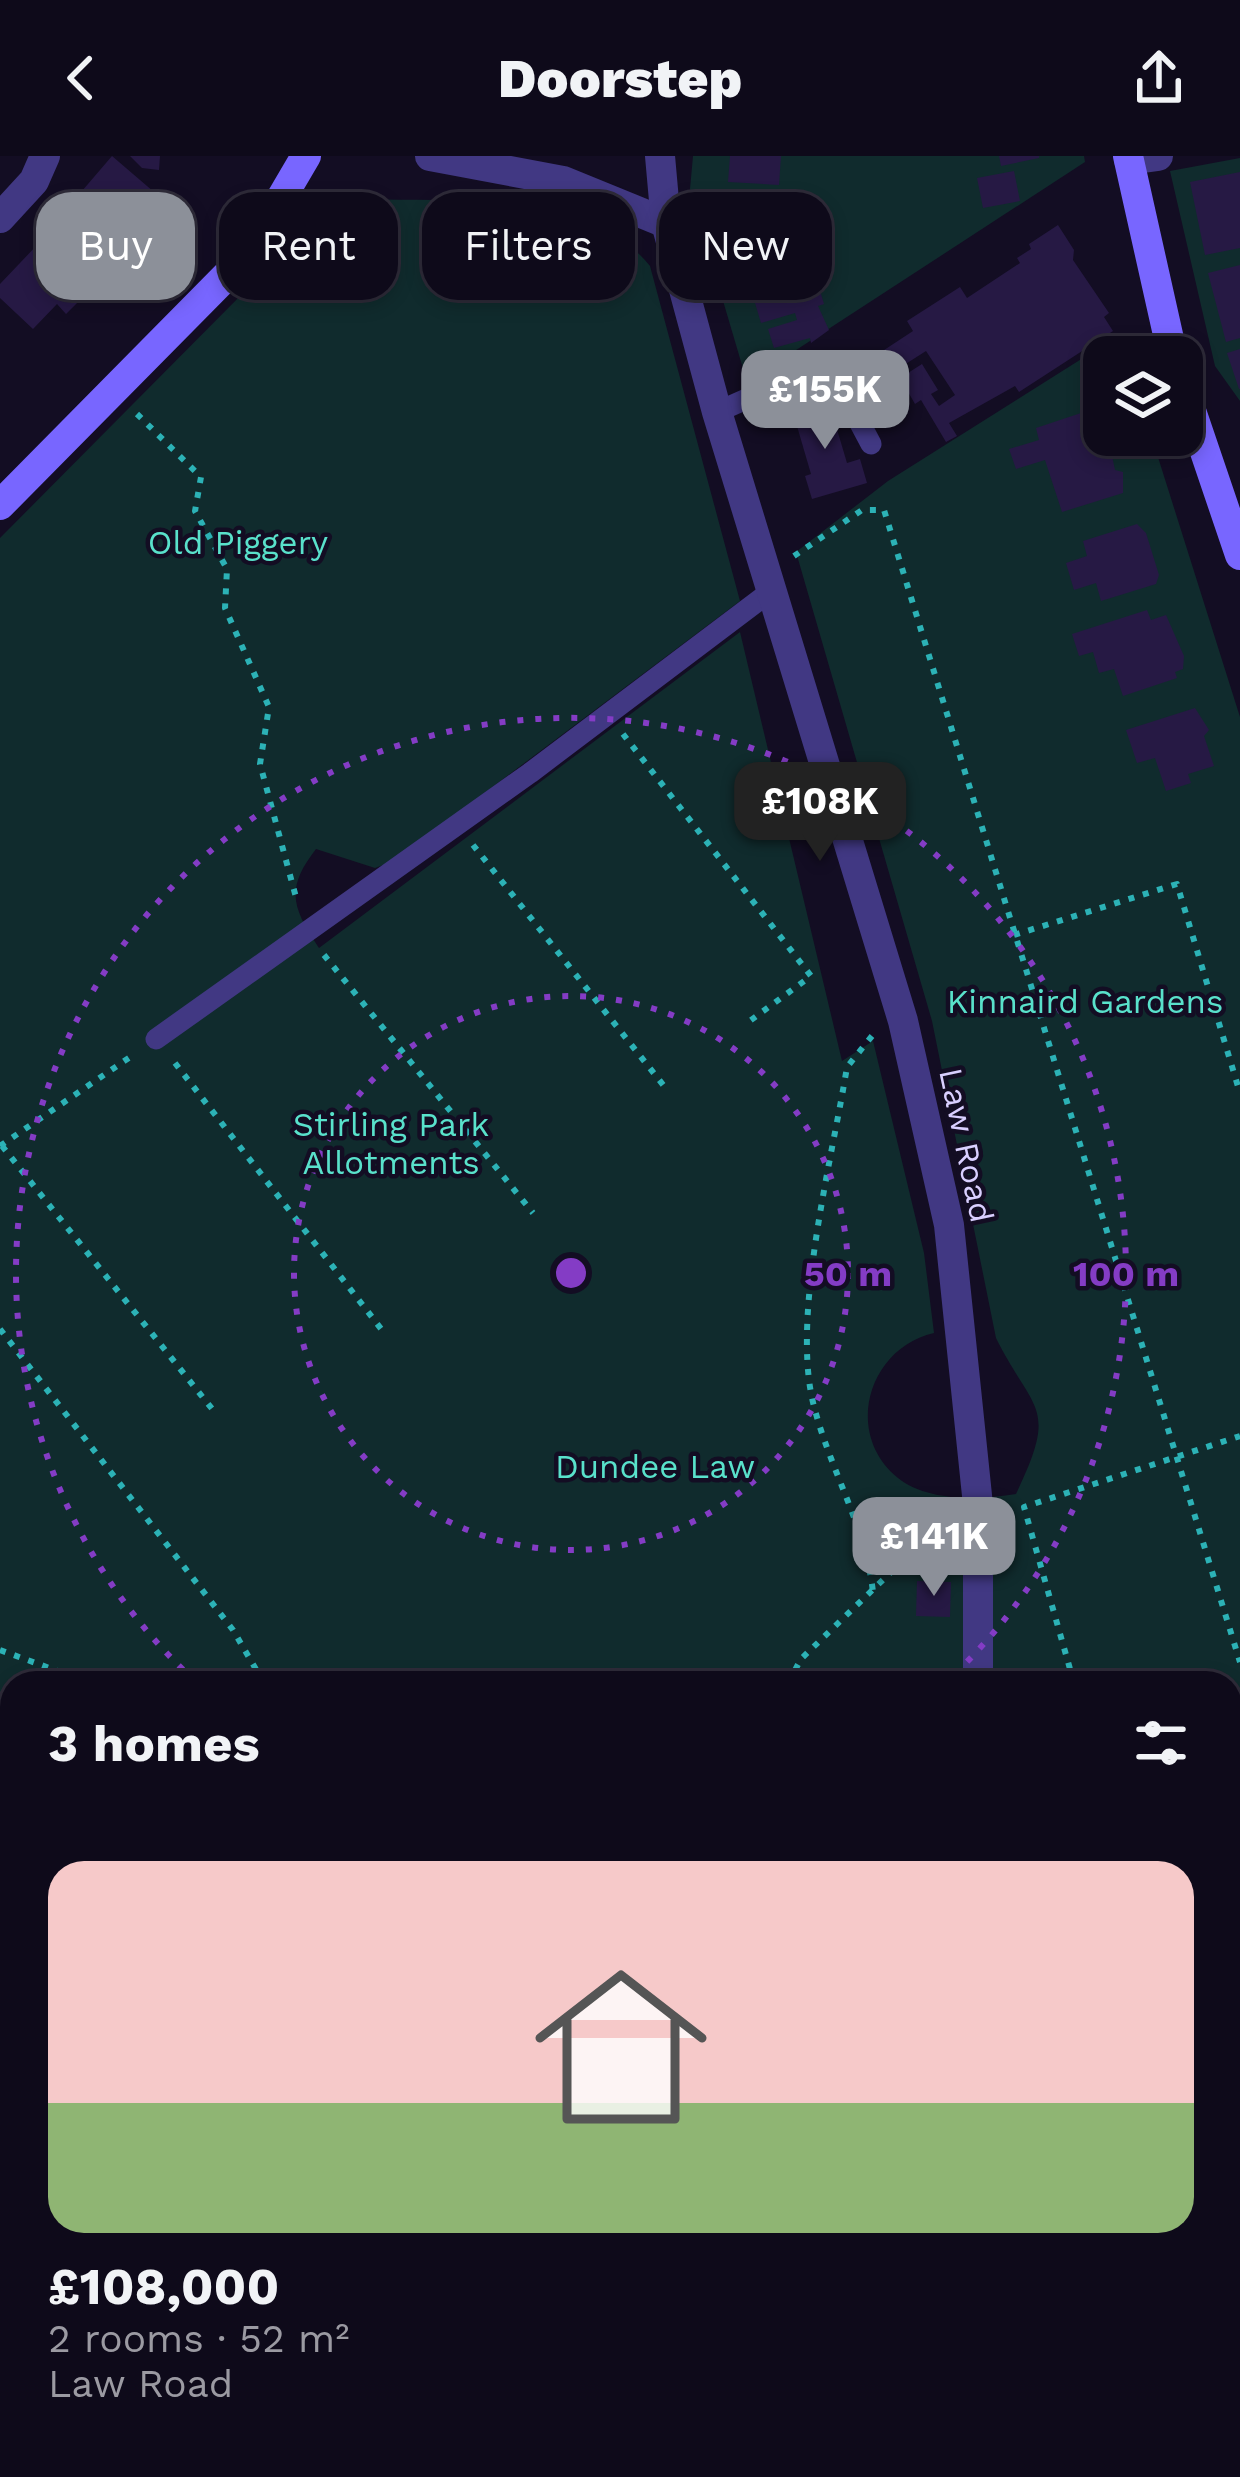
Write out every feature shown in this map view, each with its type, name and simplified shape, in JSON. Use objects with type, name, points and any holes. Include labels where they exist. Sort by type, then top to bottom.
[{"type":"street","points":[[0,218],[34,181],[45,156]]},
{"type":"street","points":[[0,505],[249,253],[306,156]]},
{"type":"street","points":[[430,156],[563,181],[659,220]]},
{"type":"street","name":"Law Road","points":[[660,156],[663,192]]},
{"type":"street","points":[[1138,158],[1169,336]]},
{"type":"street","name":"Law Road","points":[[687,300],[903,1021],[921,1099],[958,1285],[977,1505],[978,1671]]},
{"type":"street","points":[[1203,434],[1229,496],[1240,555]]},
{"type":"lane","points":[[717,412],[827,363],[871,444]]},
{"type":"lane","points":[[156,1039],[607,714],[767,579]]},
{"type":"path","points":[[113,390],[201,477],[195,511],[227,568],[225,608],[269,707],[260,764],[306,932],[533,1213]]},
{"type":"path","points":[[767,579],[862,510],[884,510],[1240,1662]]},
{"type":"path","points":[[607,714],[811,976],[747,1023]]},
{"type":"path","points":[[457,825],[668,1091]]},
{"type":"path","points":[[1014,935],[1177,884],[1240,1093]]},
{"type":"path","points":[[873,1592],[868,1550],[825,1442],[806,1356],[848,1067],[878,1028]]},
{"type":"path","points":[[217,1415],[0,1146],[156,1039],[382,1330]]},
{"type":"path","points":[[0,1329],[233,1630],[257,1671]]},
{"type":"path","points":[[1071,1671],[1024,1507],[1240,1436]]},
{"type":"path","points":[[794,1671],[800,1659],[950,1516],[977,1505]]},
{"type":"path","points":[[0,1650],[58,1671]]},
{"type":"green space","points":[[693,156],[1084,156],[1085,162],[747,382],[723,300],[832,300],[832,192],[690,189]]},
{"type":"green space","points":[[1240,158],[1240,401],[1215,366],[1170,171]]},
{"type":"green space","points":[[398,200],[422,200],[422,300],[635,300],[635,252],[650,266],[740,601],[394,861],[375,868],[316,849],[296,887],[298,909],[319,948],[740,632],[842,1061],[873,1041],[924,1253],[934,1333],[911,1342],[879,1374],[868,1417],[871,1439],[881,1460],[910,1486],[971,1498],[1016,1494],[1036,1442],[1036,1411],[996,1338],[932,1021],[796,552],[888,481],[1083,358],[1083,456],[1158,456],[1240,717],[1240,1671],[0,1671],[0,538],[236,300],[398,300]]},
{"type":"building","points":[[112,156],[154,192],[81,192]]},
{"type":"building","points":[[130,156],[160,156],[159,170],[142,168]]},
{"type":"building","points":[[730,156],[781,156],[779,185],[728,182]]},
{"type":"building","points":[[999,156],[1039,156],[1039,158],[1001,166]]},
{"type":"building","points":[[1014,171],[1020,201],[983,208],[977,178]]},
{"type":"building","points":[[1240,172],[1240,248],[1205,255],[1190,182]]},
{"type":"building","points":[[1058,225],[1074,250],[1073,260],[1109,313],[1104,317],[1113,331],[1105,336],[1083,336],[1083,350],[1019,392],[1015,386],[949,423],[957,436],[946,442],[921,400],[915,404],[900,378],[922,364],[938,390],[931,394],[939,406],[955,395],[926,351],[890,374],[878,354],[913,331],[907,321],[960,287],[967,298],[1020,263],[1017,258],[1031,249],[1029,244]]},
{"type":"building","points":[[36,246],[36,300],[78,302],[66,314],[57,304],[33,329],[0,298],[0,284]]},
{"type":"building","points":[[1240,265],[1240,338],[1226,342],[1208,273]]},
{"type":"building","points":[[754,300],[823,300],[818,306],[829,330],[811,343],[810,338],[774,348],[768,329],[797,320],[795,313],[761,323]]},
{"type":"building","points":[[1240,349],[1240,389],[1239,389],[1227,353]]},
{"type":"building","points":[[828,399],[847,463],[860,459],[867,483],[812,499],[805,476],[811,474],[792,409]]},
{"type":"building","points":[[1083,412],[1083,456],[1112,456],[1115,470],[1123,472],[1123,493],[1062,512],[1045,460],[1016,469],[1009,449],[1039,440],[1036,428]]},
{"type":"building","points":[[1137,524],[1146,533],[1159,575],[1156,584],[1101,601],[1096,583],[1074,590],[1066,563],[1087,556],[1083,541]]},
{"type":"building","points":[[1147,610],[1151,620],[1166,615],[1184,656],[1183,669],[1175,672],[1177,678],[1123,696],[1114,669],[1099,673],[1093,652],[1079,656],[1072,634]]},
{"type":"building","points":[[1195,708],[1209,730],[1204,736],[1214,766],[1188,774],[1191,783],[1166,791],[1155,758],[1137,763],[1126,730]]},
{"type":"building","points":[[917,1581],[951,1582],[950,1617],[916,1616]]},
{"type":"park label","name":"Old Piggery","points":[[238,542]]},
{"type":"park label","name":"Kinnaird Gardens","points":[[1085,1001]]},
{"type":"park label","name":"Stirling Park Allotments","points":[[391,1143]]},
{"type":"park label","name":"Dundee Law","points":[[655,1466]]}]
